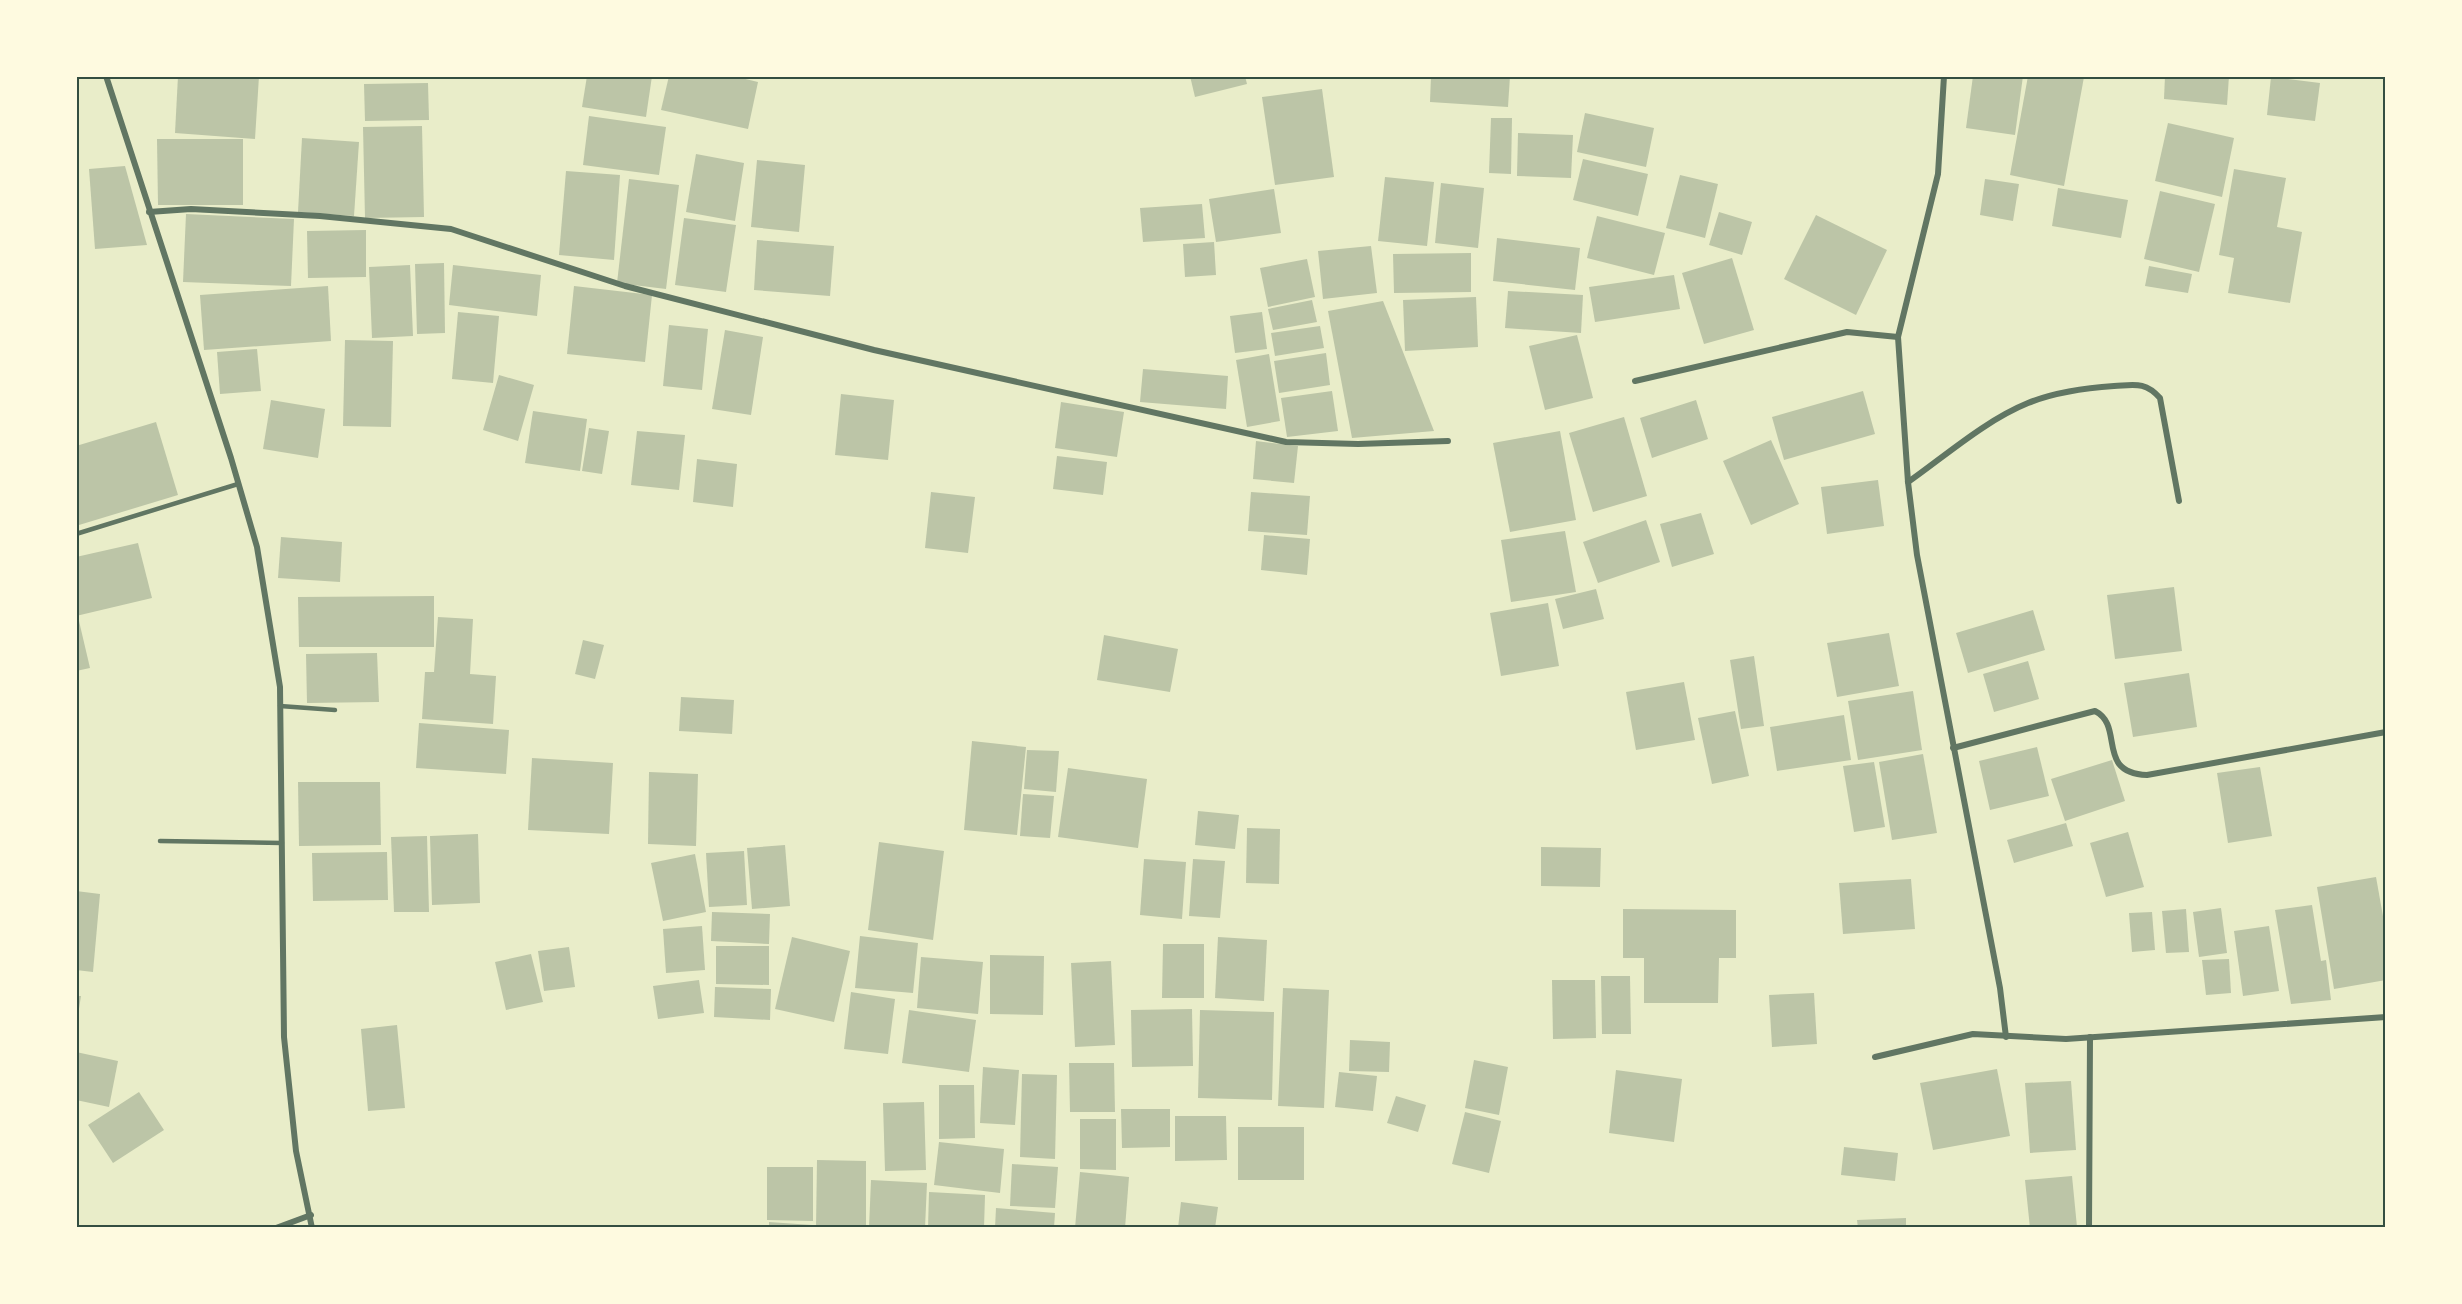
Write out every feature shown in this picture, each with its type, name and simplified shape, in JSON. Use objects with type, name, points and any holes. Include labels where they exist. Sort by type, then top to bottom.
[{"type":"street","points":[[105,76],[257,547],[280,687],[284,1037],[296,1151],[312,1227]]},
{"type":"street","points":[[1944,76],[1938,174],[1898,337],[1908,482],[1917,555],[2000,988],[2006,1037]]},
{"type":"street","points":[[149,212],[191,208],[320,216],[451,229],[625,286],[863,347],[1286,442],[1358,444],[1448,441]]},
{"type":"street","points":[[1635,381],[1847,332],[1898,337]]},
{"type":"street","points":[[1908,482],[2001,417],[2027,403],[2094,387],[2138,385],[2151,387],[2160,398],[2179,501]]},
{"type":"street","points":[[1953,748],[2095,711],[2106,719],[2117,762],[2128,773],[2146,775],[2385,732]]},
{"type":"street","points":[[1875,1057],[1973,1034],[2006,1037],[2090,1037],[2385,1017]]},
{"type":"street","points":[[2089,1227],[2090,1037]]},
{"type":"street","points":[[276,1227],[311,1215]]},
{"type":"lane","points":[[76,534],[238,484]]},
{"type":"lane","points":[[280,706],[335,710]]},
{"type":"lane","points":[[160,841],[282,843]]},
{"type":"building","points":[[178,76],[259,76],[255,139],[175,133]]},
{"type":"building","points":[[587,76],[652,76],[646,117],[582,107]]},
{"type":"building","points":[[669,76],[733,76],[758,82],[748,129],[661,110]]},
{"type":"building","points":[[1190,76],[1245,76],[1247,84],[1195,97]]},
{"type":"building","points":[[1431,76],[1510,76],[1508,107],[1430,102]]},
{"type":"building","points":[[1973,76],[2023,76],[2015,135],[1966,128]]},
{"type":"building","points":[[2028,76],[2084,77],[2064,186],[2010,175]]},
{"type":"building","points":[[2165,76],[2229,76],[2227,105],[2164,99]]},
{"type":"building","points":[[2271,77],[2320,83],[2315,121],[2267,115]]},
{"type":"building","points":[[428,83],[429,120],[365,121],[364,84]]},
{"type":"building","points":[[1322,89],[1334,177],[1275,185],[1262,97]]},
{"type":"building","points":[[1585,113],[1654,128],[1646,167],[1577,152]]},
{"type":"building","points":[[589,116],[666,127],[659,175],[583,165]]},
{"type":"building","points":[[1491,118],[1512,118],[1511,174],[1489,173]]},
{"type":"building","points":[[2168,123],[2234,138],[2222,197],[2155,181]]},
{"type":"building","points":[[422,126],[424,217],[365,218],[363,127]]},
{"type":"building","points":[[1518,133],[1573,135],[1571,178],[1517,176]]},
{"type":"building","points":[[302,138],[359,142],[354,216],[298,212]]},
{"type":"building","points":[[157,139],[243,139],[243,205],[158,205]]},
{"type":"building","points":[[696,154],[744,163],[735,221],[686,212]]},
{"type":"building","points":[[76,157],[79,157],[78,175],[76,175]]},
{"type":"building","points":[[1583,159],[1648,174],[1638,216],[1573,200]]},
{"type":"building","points":[[757,160],[805,165],[799,232],[751,227]]},
{"type":"building","points":[[125,166],[147,245],[95,249],[89,169]]},
{"type":"building","points":[[2234,169],[2286,178],[2277,227],[2302,232],[2290,303],[2228,293],[2234,258],[2219,255]]},
{"type":"building","points":[[566,171],[620,175],[614,260],[559,255]]},
{"type":"building","points":[[1680,175],[1718,184],[1705,238],[1666,228]]},
{"type":"building","points":[[1385,177],[1434,182],[1427,246],[1378,241]]},
{"type":"building","points":[[629,179],[679,185],[666,289],[617,283]]},
{"type":"building","points":[[1985,179],[2019,184],[2013,221],[1980,215]]},
{"type":"building","points":[[1441,183],[1484,188],[1478,248],[1435,243]]},
{"type":"building","points":[[2058,188],[2128,200],[2121,238],[2052,226]]},
{"type":"building","points":[[1274,189],[1281,233],[1216,242],[1209,199]]},
{"type":"building","points":[[2160,191],[2215,204],[2199,272],[2144,259]]},
{"type":"building","points":[[1202,204],[1205,238],[1143,242],[1140,208]]},
{"type":"building","points":[[1719,212],[1752,222],[1742,255],[1709,245]]},
{"type":"building","points":[[186,214],[294,219],[291,286],[183,282]]},
{"type":"building","points":[[1816,215],[1887,250],[1856,315],[1784,279]]},
{"type":"building","points":[[1597,216],[1665,233],[1654,275],[1587,258]]},
{"type":"building","points":[[684,218],[736,225],[726,292],[675,285]]},
{"type":"building","points":[[366,230],[366,277],[308,278],[307,231]]},
{"type":"building","points":[[1497,238],[1580,248],[1575,290],[1493,281]]},
{"type":"building","points":[[757,240],[834,246],[830,296],[754,290]]},
{"type":"building","points":[[1214,242],[1216,275],[1185,277],[1183,244]]},
{"type":"building","points":[[1371,246],[1377,293],[1323,299],[1318,251]]},
{"type":"building","points":[[1471,253],[1471,292],[1394,293],[1393,254]]},
{"type":"building","points":[[1732,258],[1754,330],[1704,344],[1682,273]]},
{"type":"building","points":[[1307,259],[1315,297],[1268,307],[1260,268]]},
{"type":"building","points":[[444,263],[445,333],[417,334],[415,264]]},
{"type":"building","points":[[410,265],[413,336],[372,338],[369,267]]},
{"type":"building","points":[[453,265],[541,275],[537,316],[449,305]]},
{"type":"building","points":[[2149,266],[2192,274],[2188,293],[2145,286]]},
{"type":"building","points":[[1674,275],[1680,309],[1595,322],[1589,287]]},
{"type":"building","points":[[328,286],[331,341],[204,350],[200,295]]},
{"type":"building","points":[[574,286],[652,295],[645,362],[567,354]]},
{"type":"building","points":[[1508,291],[1583,295],[1581,333],[1505,328]]},
{"type":"building","points":[[1476,297],[1478,347],[1405,351],[1403,300]]},
{"type":"building","points":[[1312,300],[1317,322],[1273,330],[1268,309]]},
{"type":"building","points":[[1383,301],[1434,431],[1352,438],[1328,311]]},
{"type":"building","points":[[458,312],[499,316],[493,383],[452,379]]},
{"type":"building","points":[[1262,312],[1267,349],[1235,353],[1230,316]]},
{"type":"building","points":[[669,325],[708,329],[702,390],[663,386]]},
{"type":"building","points":[[1320,326],[1324,348],[1275,356],[1271,333]]},
{"type":"building","points":[[725,330],[763,337],[751,415],[712,409]]},
{"type":"building","points":[[1577,335],[1593,398],[1545,410],[1529,346]]},
{"type":"building","points":[[345,340],[393,341],[391,427],[343,426]]},
{"type":"building","points":[[257,349],[261,391],[220,394],[217,352]]},
{"type":"building","points":[[1326,353],[1330,385],[1279,393],[1274,361]]},
{"type":"building","points":[[1269,354],[1280,421],[1247,427],[1236,360]]},
{"type":"building","points":[[1143,369],[1228,376],[1226,409],[1140,402]]},
{"type":"building","points":[[499,375],[534,385],[518,441],[483,430]]},
{"type":"building","points":[[1332,391],[1338,431],[1287,437],[1281,398]]},
{"type":"building","points":[[1863,391],[1875,434],[1784,460],[1772,417]]},
{"type":"building","points":[[841,394],[894,400],[888,460],[835,455]]},
{"type":"building","points":[[271,400],[325,409],[318,458],[263,449]]},
{"type":"building","points":[[1696,400],[1708,439],[1652,458],[1640,418]]},
{"type":"building","points":[[1061,402],[1124,412],[1117,457],[1055,448]]},
{"type":"building","points":[[533,411],[587,419],[580,471],[525,463]]},
{"type":"building","points":[[1624,417],[1647,496],[1593,512],[1569,433]]},
{"type":"building","points":[[156,422],[178,495],[79,525],[76,515],[76,446]]},
{"type":"building","points":[[589,428],[609,431],[602,474],[582,471]]},
{"type":"building","points":[[637,431],[685,435],[679,490],[631,485]]},
{"type":"building","points":[[1560,431],[1576,520],[1510,532],[1493,443]]},
{"type":"building","points":[[1771,440],[1799,504],[1751,525],[1723,461]]},
{"type":"building","points":[[1256,441],[1298,446],[1294,483],[1253,479]]},
{"type":"building","points":[[1057,456],[1107,462],[1103,495],[1053,489]]},
{"type":"building","points":[[697,459],[737,464],[733,507],[693,502]]},
{"type":"building","points":[[1878,480],[1884,526],[1827,534],[1821,487]]},
{"type":"building","points":[[931,492],[975,497],[968,553],[925,548]]},
{"type":"building","points":[[1251,492],[1310,496],[1307,535],[1248,531]]},
{"type":"building","points":[[1701,513],[1714,554],[1672,567],[1660,524]]},
{"type":"building","points":[[1646,520],[1660,562],[1598,583],[1583,542]]},
{"type":"building","points":[[1565,531],[1576,592],[1511,602],[1501,540]]},
{"type":"building","points":[[1264,535],[1310,539],[1307,575],[1261,570]]},
{"type":"building","points":[[281,537],[342,542],[340,582],[278,578]]},
{"type":"building","points":[[138,543],[152,598],[76,616],[76,557]]},
{"type":"building","points":[[2174,587],[2182,651],[2115,659],[2107,595]]},
{"type":"building","points":[[1596,589],[1604,619],[1563,629],[1555,599]]},
{"type":"building","points":[[434,596],[434,647],[299,647],[298,597]]},
{"type":"building","points":[[1548,603],[1559,666],[1501,676],[1490,613]]},
{"type":"building","points":[[2033,610],[2045,650],[1968,673],[1956,633]]},
{"type":"building","points":[[438,617],[473,619],[470,674],[496,676],[493,724],[422,719],[425,672],[434,672]]},
{"type":"building","points":[[76,621],[79,621],[90,668],[76,671]]},
{"type":"building","points":[[1889,633],[1899,686],[1837,697],[1827,643]]},
{"type":"building","points":[[1104,635],[1178,649],[1170,692],[1097,680]]},
{"type":"building","points":[[583,640],[604,645],[595,679],[575,674]]},
{"type":"building","points":[[377,653],[379,702],[307,703],[306,654]]},
{"type":"building","points":[[1754,656],[1764,726],[1741,729],[1730,660]]},
{"type":"building","points":[[2028,661],[2039,699],[1994,712],[1983,674]]},
{"type":"building","points":[[2189,673],[2197,727],[2133,737],[2124,683]]},
{"type":"building","points":[[1684,682],[1695,740],[1636,750],[1626,692]]},
{"type":"building","points":[[1913,691],[1922,750],[1858,760],[1848,701]]},
{"type":"building","points":[[681,697],[734,700],[732,734],[679,731]]},
{"type":"building","points":[[1735,711],[1749,776],[1712,784],[1698,718]]},
{"type":"building","points":[[1844,715],[1851,760],[1777,771],[1770,727]]},
{"type":"building","points":[[419,723],[509,730],[506,774],[416,768]]},
{"type":"building","points":[[972,741],[1026,747],[1017,835],[964,830]]},
{"type":"building","points":[[2037,747],[2049,796],[1990,810],[1979,761]]},
{"type":"building","points":[[1027,750],[1059,751],[1056,792],[1024,789]]},
{"type":"building","points":[[1923,754],[1937,833],[1892,840],[1879,762]]},
{"type":"building","points":[[532,758],[613,763],[609,834],[528,830]]},
{"type":"building","points":[[2112,760],[2125,801],[2065,821],[2051,779]]},
{"type":"building","points":[[1874,762],[1885,827],[1854,832],[1843,766]]},
{"type":"building","points":[[2260,767],[2272,836],[2228,843],[2217,773]]},
{"type":"building","points":[[1068,768],[1147,779],[1138,848],[1058,837]]},
{"type":"building","points":[[649,772],[698,774],[696,846],[648,844]]},
{"type":"building","points":[[298,782],[380,782],[381,845],[299,846]]},
{"type":"building","points":[[1023,794],[1054,796],[1050,838],[1020,836]]},
{"type":"building","points":[[1198,811],[1239,815],[1235,849],[1195,845]]},
{"type":"building","points":[[2066,823],[2073,846],[2014,863],[2007,840]]},
{"type":"building","points":[[1247,828],[1280,829],[1279,884],[1246,883]]},
{"type":"building","points":[[2128,832],[2144,887],[2106,897],[2090,843]]},
{"type":"building","points":[[478,834],[480,903],[432,905],[430,836]]},
{"type":"building","points":[[427,836],[429,912],[394,912],[391,837]]},
{"type":"building","points":[[879,842],[944,851],[933,940],[868,930]]},
{"type":"building","points":[[785,845],[790,906],[752,909],[747,848]]},
{"type":"building","points":[[1541,847],[1601,848],[1600,887],[1541,886]]},
{"type":"building","points":[[744,851],[747,905],[709,907],[706,853]]},
{"type":"building","points":[[387,852],[388,900],[313,901],[312,853]]},
{"type":"building","points":[[695,854],[706,912],[663,921],[651,863]]},
{"type":"building","points":[[1144,859],[1186,862],[1182,919],[1140,915]]},
{"type":"building","points":[[1193,859],[1225,861],[1220,918],[1189,916]]},
{"type":"building","points":[[2376,877],[2386,933],[2386,980],[2334,989],[2317,887]]},
{"type":"building","points":[[1911,879],[1915,929],[1843,934],[1839,883]]},
{"type":"building","points":[[76,891],[100,894],[93,972],[76,970]]},
{"type":"building","points":[[2312,905],[2321,961],[2326,960],[2331,1000],[2291,1004],[2275,910]]},
{"type":"building","points":[[2221,908],[2227,953],[2199,957],[2193,912]]},
{"type":"building","points":[[1623,909],[1736,910],[1736,958],[1719,958],[1718,1003],[1644,1003],[1644,958],[1623,958]]},
{"type":"building","points":[[2186,909],[2189,952],[2166,953],[2162,911]]},
{"type":"building","points":[[712,912],[770,914],[769,944],[711,941]]},
{"type":"building","points":[[2152,912],[2155,950],[2132,952],[2129,913]]},
{"type":"building","points":[[702,926],[705,970],[666,973],[663,929]]},
{"type":"building","points":[[2269,926],[2279,991],[2243,996],[2234,931]]},
{"type":"building","points":[[860,936],[918,943],[913,993],[855,988]]},
{"type":"building","points":[[792,937],[850,951],[834,1022],[775,1009]]},
{"type":"building","points":[[1218,937],[1267,940],[1264,1001],[1215,998]]},
{"type":"building","points":[[1163,944],[1204,944],[1204,998],[1162,998]]},
{"type":"building","points":[[716,946],[769,946],[769,985],[716,984]]},
{"type":"building","points":[[569,947],[575,987],[544,991],[538,951]]},
{"type":"building","points":[[531,954],[543,1002],[506,1010],[495,962]]},
{"type":"building","points":[[990,955],[1044,956],[1043,1015],[990,1014]]},
{"type":"building","points":[[921,957],[983,962],[978,1014],[917,1008]]},
{"type":"building","points":[[2229,959],[2231,993],[2206,995],[2202,960]]},
{"type":"building","points":[[1111,961],[1115,1045],[1075,1047],[1071,963]]},
{"type":"building","points":[[1601,976],[1630,976],[1631,1034],[1602,1034]]},
{"type":"building","points":[[699,980],[704,1013],[658,1019],[653,986]]},
{"type":"building","points":[[1552,980],[1595,980],[1596,1038],[1553,1039]]},
{"type":"building","points":[[715,987],[771,989],[770,1020],[714,1017]]},
{"type":"building","points":[[1283,988],[1329,990],[1324,1108],[1278,1106]]},
{"type":"building","points":[[851,992],[895,999],[888,1054],[844,1049]]},
{"type":"building","points":[[1814,993],[1817,1044],[1772,1047],[1769,995]]},
{"type":"building","points":[[76,996],[81,996],[78,1015],[76,1015]]},
{"type":"building","points":[[1192,1009],[1193,1066],[1132,1067],[1131,1010]]},
{"type":"building","points":[[909,1010],[976,1020],[969,1072],[902,1063]]},
{"type":"building","points":[[1200,1010],[1274,1012],[1272,1100],[1198,1098]]},
{"type":"building","points":[[397,1025],[405,1108],[368,1111],[361,1029]]},
{"type":"building","points":[[1350,1040],[1390,1042],[1389,1072],[1349,1071]]},
{"type":"building","points":[[76,1052],[118,1061],[109,1107],[76,1100]]},
{"type":"building","points":[[1474,1060],[1508,1067],[1499,1115],[1465,1108]]},
{"type":"building","points":[[1069,1063],[1114,1063],[1115,1112],[1070,1112]]},
{"type":"building","points":[[983,1067],[1019,1070],[1015,1125],[980,1123]]},
{"type":"building","points":[[1997,1069],[2010,1136],[1933,1150],[1920,1083]]},
{"type":"building","points":[[1616,1070],[1682,1079],[1674,1142],[1609,1133]]},
{"type":"building","points":[[1339,1072],[1377,1076],[1373,1111],[1335,1107]]},
{"type":"building","points":[[1022,1074],[1057,1075],[1055,1159],[1020,1157]]},
{"type":"building","points":[[2071,1081],[2076,1150],[2030,1153],[2025,1083]]},
{"type":"building","points":[[939,1085],[974,1085],[975,1138],[939,1139]]},
{"type":"building","points":[[139,1092],[164,1130],[113,1163],[88,1125]]},
{"type":"building","points":[[1396,1096],[1426,1105],[1418,1132],[1387,1123]]},
{"type":"building","points":[[924,1102],[926,1170],[885,1171],[883,1103]]},
{"type":"building","points":[[1121,1109],[1170,1109],[1170,1147],[1122,1148]]},
{"type":"building","points":[[1465,1112],[1501,1121],[1489,1173],[1452,1164]]},
{"type":"building","points":[[1175,1116],[1226,1116],[1227,1160],[1175,1161]]},
{"type":"building","points":[[1080,1119],[1116,1119],[1116,1170],[1080,1169]]},
{"type":"building","points":[[1238,1127],[1304,1127],[1304,1180],[1238,1180]]},
{"type":"building","points":[[939,1142],[1004,1149],[1000,1193],[934,1185]]},
{"type":"building","points":[[1844,1147],[1898,1153],[1895,1181],[1841,1175]]},
{"type":"building","points":[[817,1160],[866,1161],[866,1228],[816,1228]]},
{"type":"building","points":[[1012,1164],[1058,1167],[1055,1208],[1010,1206]]},
{"type":"building","points":[[767,1167],[813,1167],[813,1221],[767,1220]]},
{"type":"building","points":[[1080,1172],[1129,1177],[1125,1228],[1075,1228]]},
{"type":"building","points":[[2072,1176],[2077,1227],[2030,1228],[2025,1180]]},
{"type":"building","points":[[871,1180],[927,1183],[925,1228],[869,1228]]},
{"type":"building","points":[[929,1192],[985,1195],[984,1228],[928,1228]]},
{"type":"building","points":[[1181,1202],[1218,1207],[1215,1228],[1178,1228]]},
{"type":"building","points":[[996,1208],[1055,1213],[1054,1228],[995,1228]]},
{"type":"building","points":[[1906,1218],[1906,1228],[1858,1228],[1857,1220]]},
{"type":"building","points":[[769,1222],[812,1225],[812,1228],[769,1228]]}]
